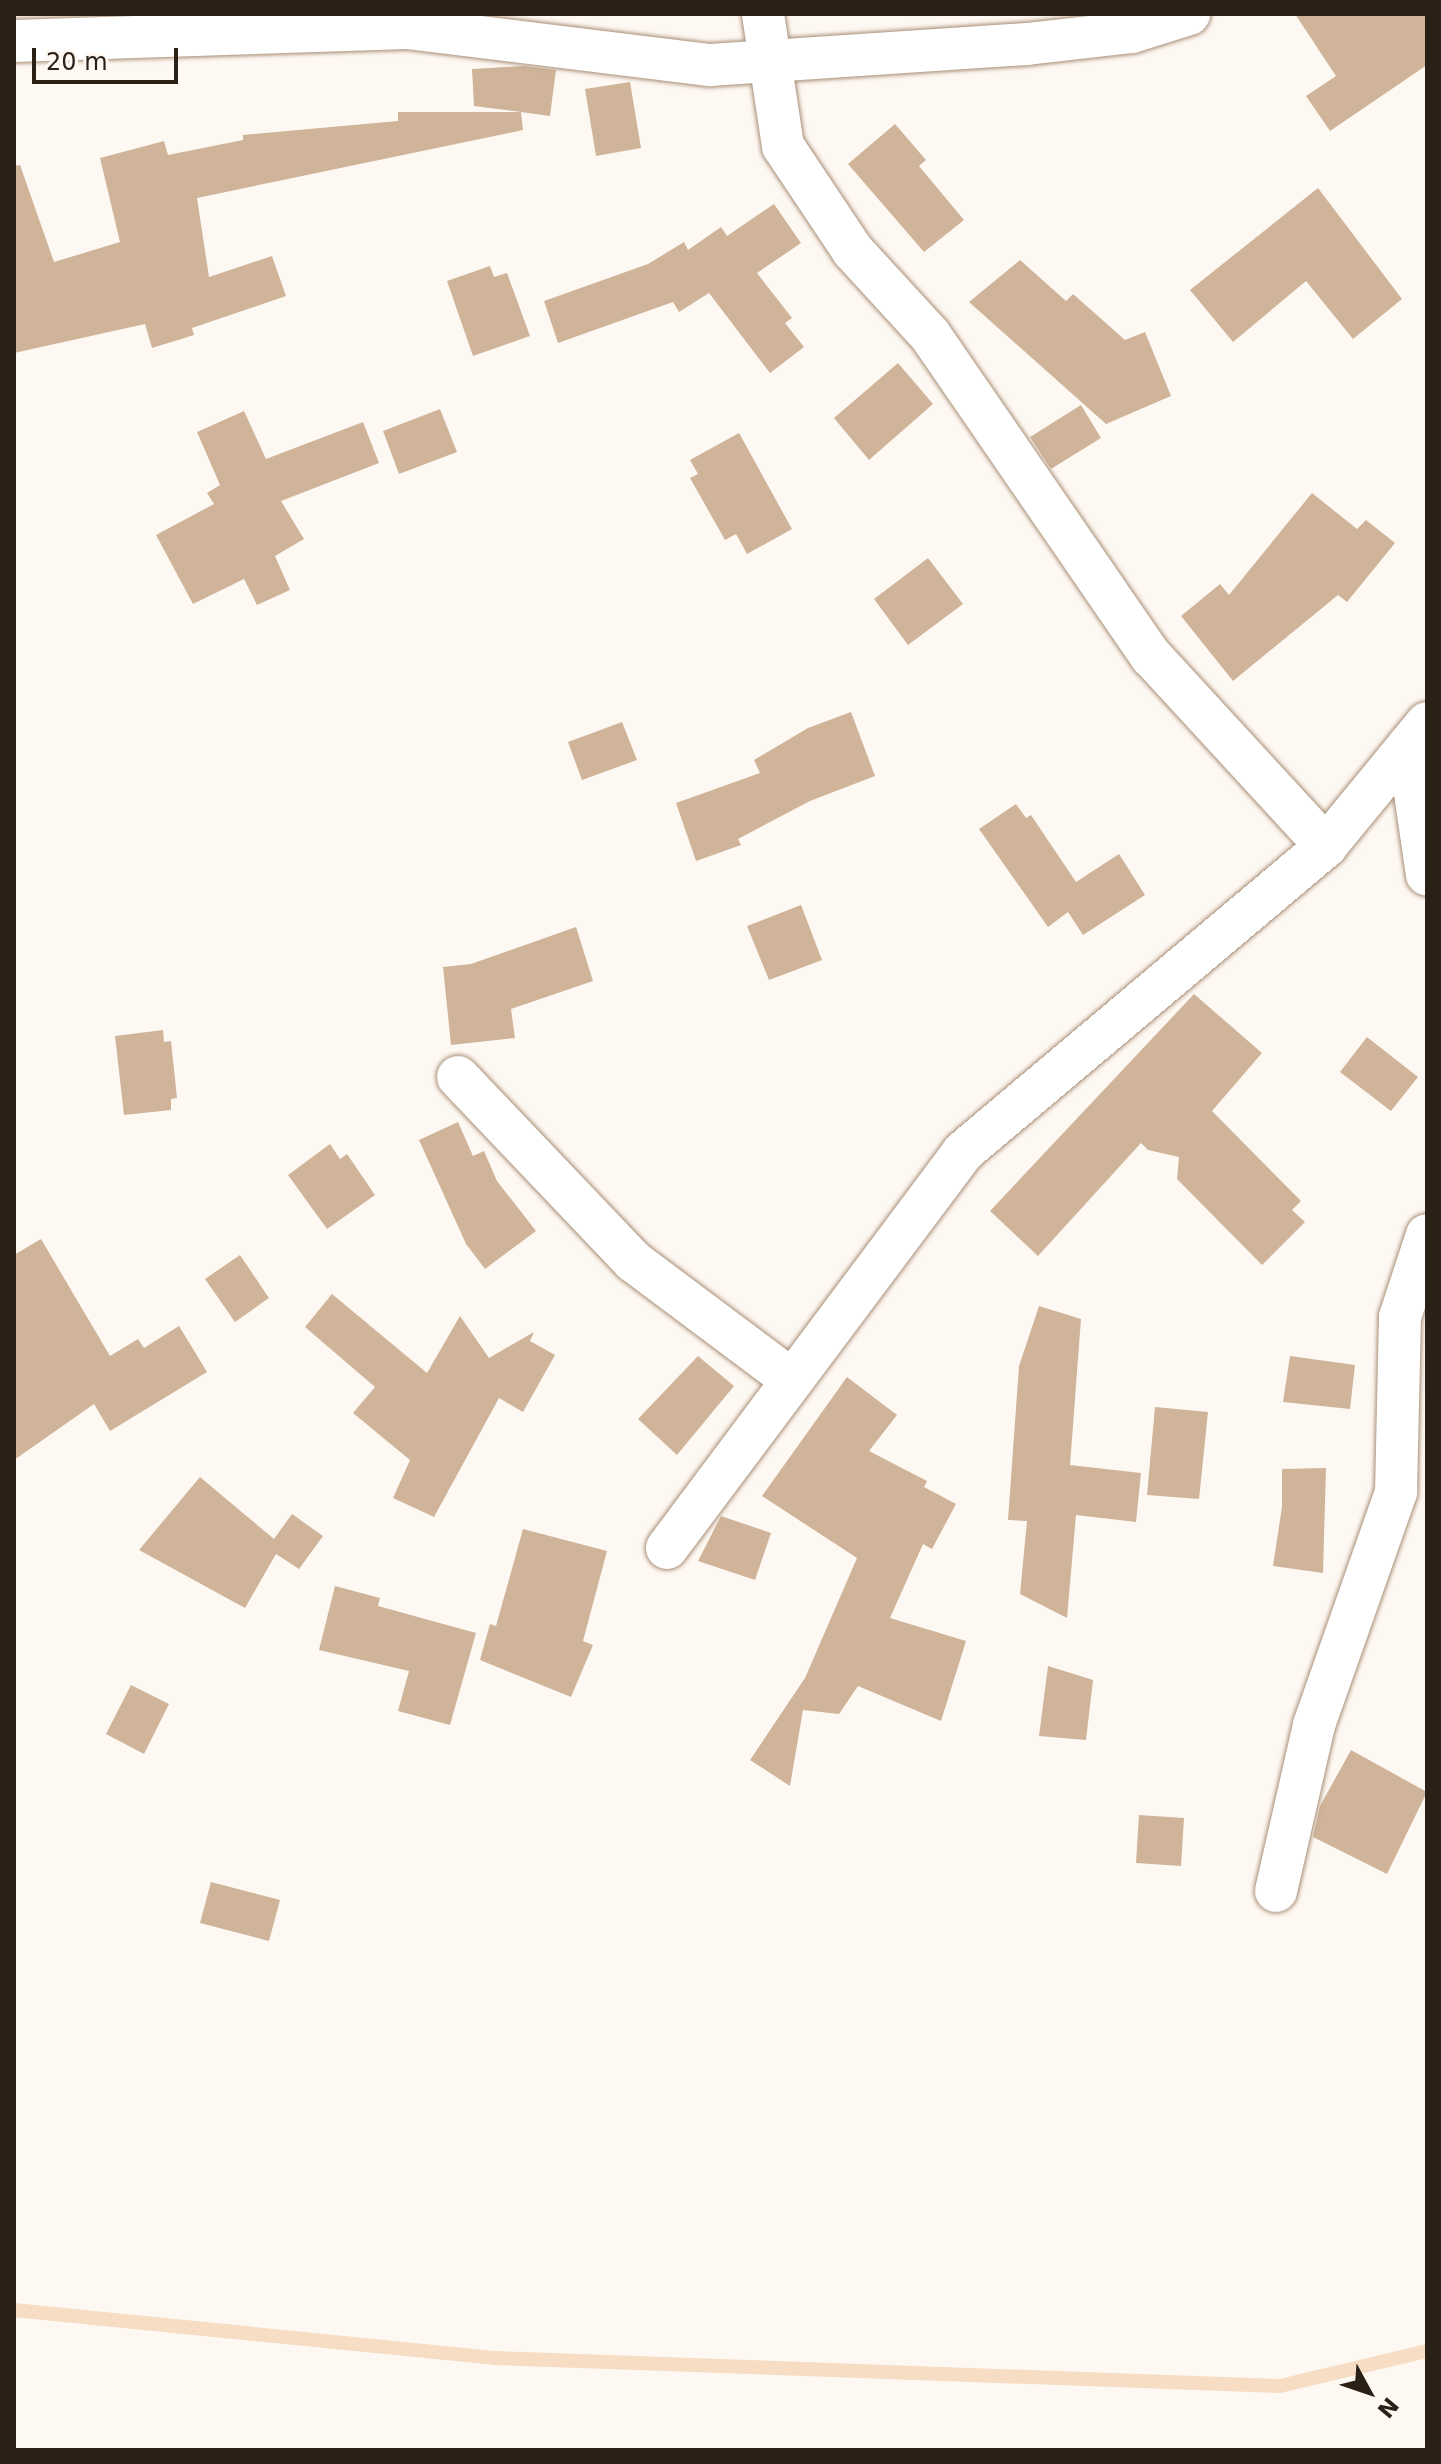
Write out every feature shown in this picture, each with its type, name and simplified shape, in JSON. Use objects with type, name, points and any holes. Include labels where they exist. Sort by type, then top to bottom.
[{"type":"street","points":[[763,14],[783,146],[853,251],[930,335],[1151,656],[1326,846]]},
{"type":"street","points":[[14,41],[407,28],[710,65],[1027,44],[1132,32],[1189,14]]},
{"type":"street","points":[[667,1548],[963,1152],[1326,846],[1418,734]]},
{"type":"street","points":[[1418,734],[1427,875]]},
{"type":"street","points":[[458,1077],[633,1261],[792,1380]]},
{"type":"street","points":[[1276,1891],[1314,1725],[1396,1492],[1400,1317],[1427,1235]]},
{"type":"building","points":[[1295,14],[1427,14],[1427,65],[1330,131],[1306,96],[1336,76]]},
{"type":"building","points":[[524,66],[556,70],[550,116],[474,106],[472,69]]},
{"type":"building","points":[[630,82],[641,148],[596,156],[585,89]]},
{"type":"building","points":[[398,112],[521,112],[523,130],[197,198],[209,277],[272,256],[286,296],[192,328],[194,335],[152,348],[145,324],[14,353],[14,166],[20,165],[54,262],[120,242],[100,158],[164,141],[168,155],[243,140],[243,135],[398,121]]},
{"type":"building","points":[[895,124],[926,160],[919,166],[964,220],[924,252],[848,164]]},
{"type":"building","points":[[1318,188],[1402,299],[1353,339],[1306,281],[1233,342],[1190,290]]},
{"type":"building","points":[[774,204],[801,243],[757,273],[792,318],[785,323],[804,347],[770,373],[709,293],[679,312],[673,302],[558,343],[544,301],[648,264],[684,242],[688,250],[721,227],[727,236]]},
{"type":"building","points":[[1020,260],[1066,301],[1073,294],[1125,340],[1145,332],[1171,396],[1106,424],[969,302]]},
{"type":"building","points":[[490,266],[494,277],[507,273],[530,336],[473,356],[447,281]]},
{"type":"building","points":[[898,363],[933,404],[869,460],[834,418]]},
{"type":"building","points":[[1081,405],[1101,438],[1051,469],[1030,437]]},
{"type":"building","points":[[440,409],[457,452],[399,474],[383,431]]},
{"type":"building","points":[[244,411],[266,459],[363,422],[379,463],[281,501],[304,539],[275,556],[290,590],[257,605],[244,579],[193,604],[156,535],[214,504],[207,493],[220,485],[197,432]]},
{"type":"building","points":[[739,433],[792,529],[747,554],[736,534],[725,540],[690,478],[698,474],[690,460]]},
{"type":"building","points":[[1312,493],[1357,529],[1366,520],[1395,543],[1347,602],[1338,595],[1233,681],[1181,616],[1220,584],[1229,595]]},
{"type":"building","points":[[928,558],[963,604],[908,645],[874,599]]},
{"type":"building","points":[[851,712],[875,776],[810,801],[738,839],[741,845],[696,861],[676,803],[760,773],[754,760],[808,728]]},
{"type":"building","points":[[622,722],[637,760],[582,780],[568,742]]},
{"type":"building","points":[[1016,804],[1026,818],[1031,815],[1076,882],[1119,854],[1145,895],[1083,935],[1068,912],[1048,927],[979,829]]},
{"type":"building","points":[[801,905],[822,960],[769,980],[747,926]]},
{"type":"building","points":[[576,927],[593,981],[511,1009],[515,1038],[451,1045],[443,967],[471,964]]},
{"type":"building","points":[[1194,994],[1262,1053],[1212,1111],[1301,1201],[1292,1210],[1305,1222],[1262,1265],[1177,1179],[1179,1157],[1148,1150],[1141,1143],[1038,1256],[990,1211]]},
{"type":"building","points":[[163,1030],[164,1042],[171,1041],[177,1098],[171,1099],[171,1110],[124,1115],[115,1036]]},
{"type":"building","points":[[1367,1037],[1418,1077],[1391,1111],[1340,1072]]},
{"type":"building","points":[[458,1122],[473,1156],[484,1151],[497,1181],[536,1231],[485,1269],[466,1244],[419,1140]]},
{"type":"building","points":[[330,1144],[340,1159],[347,1154],[375,1195],[327,1229],[288,1175]]},
{"type":"building","points":[[41,1239],[110,1356],[138,1339],[144,1348],[179,1326],[207,1372],[110,1431],[94,1404],[14,1460],[14,1255]]},
{"type":"building","points":[[240,1255],[269,1298],[235,1322],[205,1279]]},
{"type":"building","points":[[332,1294],[427,1373],[460,1316],[489,1358],[534,1332],[530,1341],[555,1355],[523,1412],[499,1398],[434,1517],[393,1498],[410,1460],[353,1413],[375,1387],[305,1327]]},
{"type":"building","points":[[1039,1306],[1081,1319],[1070,1465],[1141,1473],[1136,1522],[1076,1515],[1067,1618],[1020,1594],[1027,1521],[1008,1520],[1019,1366]]},
{"type":"building","points":[[698,1356],[734,1386],[677,1455],[638,1419]]},
{"type":"building","points":[[1290,1356],[1355,1365],[1350,1409],[1283,1402]]},
{"type":"building","points":[[847,1377],[897,1415],[869,1451],[927,1481],[924,1487],[956,1504],[932,1549],[923,1544],[890,1618],[966,1641],[941,1721],[858,1686],[839,1714],[803,1710],[790,1786],[750,1760],[805,1678],[857,1558],[762,1496]]},
{"type":"building","points":[[1155,1407],[1208,1412],[1199,1499],[1147,1495]]},
{"type":"building","points":[[1326,1468],[1323,1573],[1273,1566],[1282,1507],[1282,1469]]},
{"type":"building","points":[[200,1477],[274,1539],[292,1514],[323,1536],[299,1569],[276,1554],[245,1608],[139,1550]]},
{"type":"building","points":[[721,1516],[771,1533],[755,1580],[698,1561]]},
{"type":"building","points":[[523,1529],[607,1551],[583,1641],[593,1645],[571,1697],[480,1660],[490,1624],[496,1626]]},
{"type":"building","points":[[335,1586],[380,1598],[378,1606],[476,1633],[450,1725],[398,1711],[409,1671],[319,1650]]},
{"type":"building","points":[[1048,1666],[1093,1680],[1086,1740],[1039,1736]]},
{"type":"building","points":[[131,1685],[169,1704],[144,1754],[106,1734]]},
{"type":"building","points":[[1351,1750],[1427,1792],[1387,1874],[1313,1837],[1320,1806]]},
{"type":"building","points":[[1139,1815],[1184,1818],[1181,1866],[1136,1863]]},
{"type":"building","points":[[211,1882],[280,1900],[269,1941],[200,1923]]},
{"type":"waterway","points":[[14,2310],[494,2358],[1280,2386],[1427,2351]]}]
